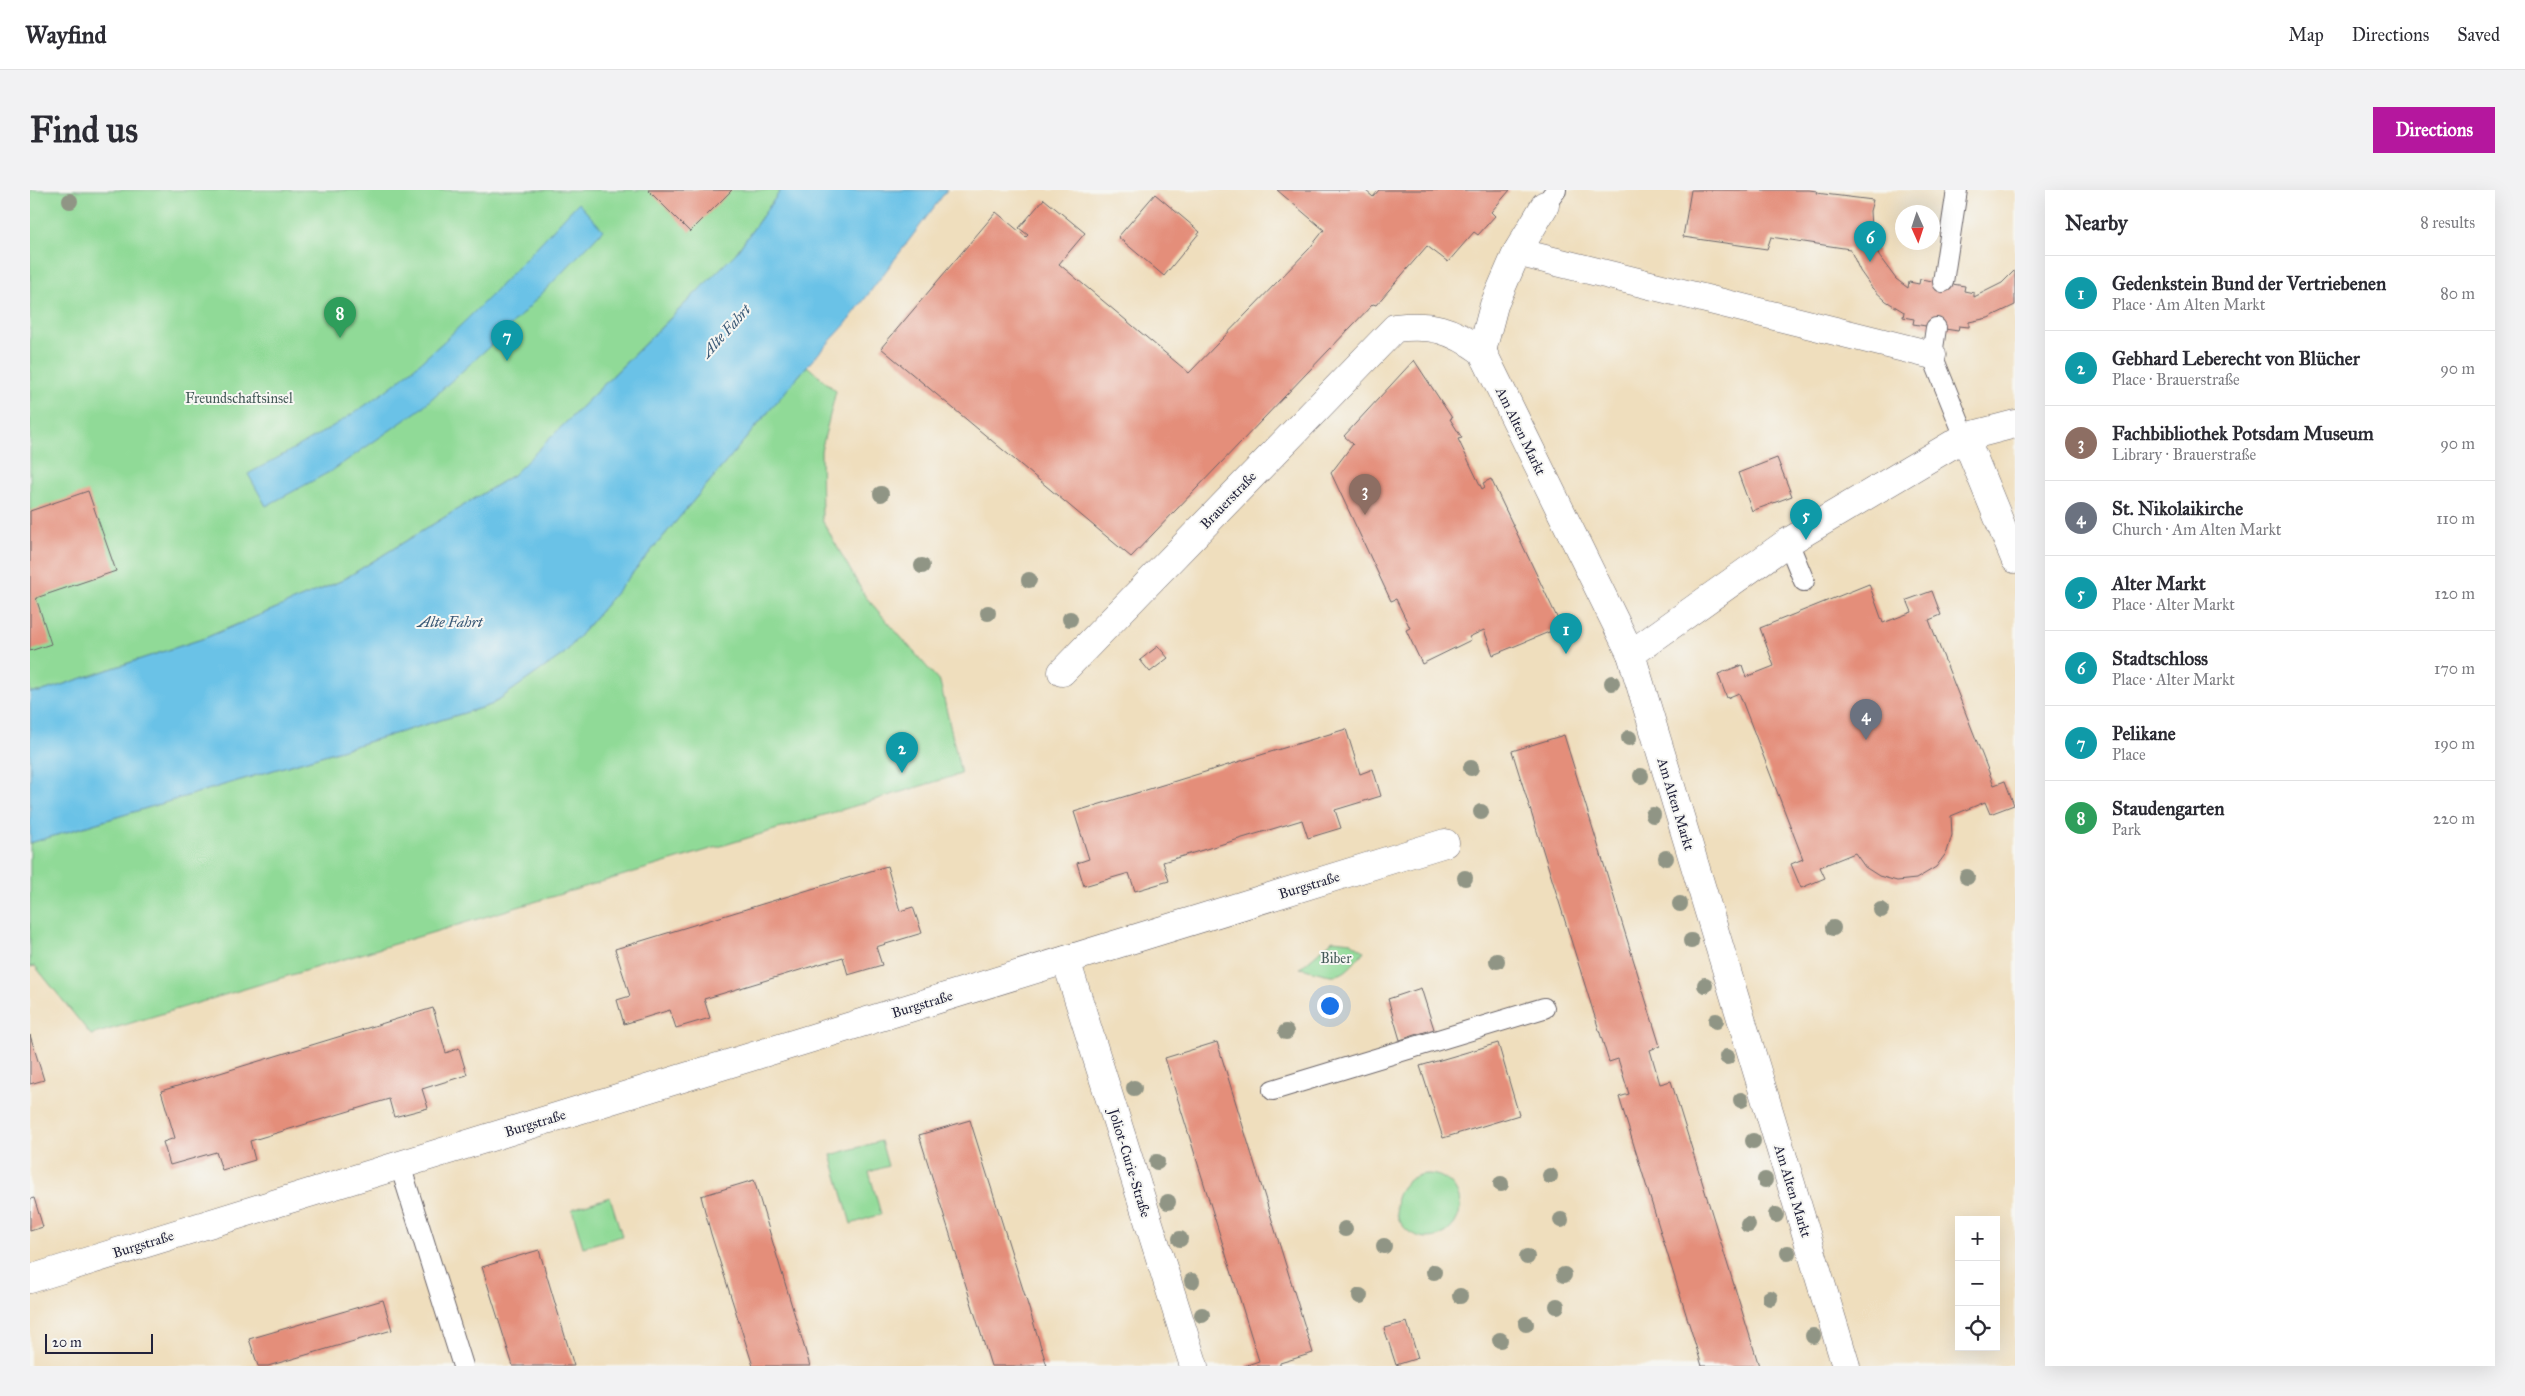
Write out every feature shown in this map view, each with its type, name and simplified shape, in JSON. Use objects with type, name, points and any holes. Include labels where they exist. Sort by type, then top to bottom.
[{"type":"street","points":[[1482,351],[1494,305],[1517,252],[1550,197]]},
{"type":"street","points":[[1517,252],[1932,355]]},
{"type":"street","name":"Am Alten Markt","points":[[1395,328],[1418,325],[1441,328],[1463,337],[1482,351],[1631,654],[1846,1366]]},
{"type":"street","name":"Brauerstraße","points":[[1062,672],[1395,328]]},
{"type":"street","points":[[1631,654],[1788,542],[1965,437],[2015,424]]},
{"type":"street","points":[[1965,437],[2015,559]]},
{"type":"street","name":"Burgstraße","points":[[30,1279],[1445,843]]},
{"type":"street","name":"Joliot-Curie-Straße","points":[[1066,960],[1194,1366]]},
{"type":"lane","points":[[1943,282],[1957,190]]},
{"type":"lane","points":[[1936,328],[1932,355],[1965,437]]},
{"type":"lane","points":[[1788,542],[1804,581]]},
{"type":"lane","points":[[1273,1090],[1544,1008]]},
{"type":"lane","points":[[400,1165],[463,1366]]},
{"type":"green space","name":"Freundschaftsinsel","points":[[30,190],[781,190],[736,253],[513,475],[341,581],[205,638],[40,692],[30,692]]},
{"type":"green space","points":[[807,366],[836,391],[821,451],[822,520],[865,596],[940,682],[961,774],[91,1035],[35,966],[30,967],[30,843],[491,705],[565,653]]},
{"type":"green space","name":"Biber","points":[[1333,940],[1351,942],[1364,951],[1348,969],[1336,975],[1300,968]]},
{"type":"green space","points":[[881,1141],[888,1166],[869,1172],[881,1214],[851,1224],[831,1155]]},
{"type":"green space","points":[[1422,1174],[1434,1174],[1451,1183],[1458,1194],[1460,1206],[1458,1218],[1451,1229],[1434,1238],[1422,1238],[1410,1233],[1401,1224],[1396,1212],[1396,1200],[1401,1188],[1410,1179]]},
{"type":"green space","points":[[610,1197],[622,1236],[583,1247],[572,1209]]},
{"type":"water","name":"Alte Fahrt","points":[[781,190],[947,190],[845,325],[807,366],[565,653],[491,705],[30,843],[30,692],[40,692],[205,638],[341,581],[513,475],[736,253]]},
{"type":"water","points":[[578,203],[603,230],[500,337],[419,410],[333,470],[266,506],[248,474],[344,420],[397,382],[468,319]]},
{"type":"building","points":[[648,190],[732,190],[690,232]]},
{"type":"building","points":[[1277,190],[1365,190],[1373,197],[1379,190],[1510,190],[1491,212],[1495,216],[1478,235],[1474,232],[1448,262],[1427,246],[1376,305],[1373,304],[1131,557],[881,348],[996,212],[1026,237],[1028,235],[1019,228],[1044,199],[1085,233],[1059,264],[1189,373],[1309,249],[1324,230]]},
{"type":"building","points":[[1691,190],[1809,190],[1817,191],[1816,193],[1873,200],[1870,211],[1871,228],[1879,256],[1896,279],[1908,288],[1909,282],[1919,284],[1920,279],[1965,286],[1964,291],[1974,293],[1974,297],[2002,283],[2015,270],[2015,305],[1988,318],[1969,322],[1969,327],[1959,326],[1958,331],[1913,324],[1914,319],[1903,317],[1904,312],[1886,301],[1872,288],[1860,271],[1850,249],[1771,237],[1767,249],[1683,237]]},
{"type":"building","points":[[1155,194],[1200,232],[1164,276],[1118,237]]},
{"type":"building","points":[[1414,360],[1452,418],[1450,419],[1462,438],[1458,439],[1482,489],[1485,487],[1483,483],[1491,479],[1563,630],[1555,634],[1554,632],[1549,632],[1493,655],[1484,630],[1469,637],[1471,640],[1422,664],[1406,630],[1410,628],[1396,599],[1391,601],[1331,473],[1353,444],[1344,436]]},
{"type":"building","points":[[1777,458],[1792,496],[1752,511],[1738,473]]},
{"type":"building","points":[[88,491],[116,571],[36,598],[51,644],[30,651],[30,511]]},
{"type":"building","points":[[1869,584],[1883,623],[1912,612],[1907,600],[1932,591],[1941,615],[1929,620],[1994,785],[2005,781],[2014,805],[1990,814],[1985,802],[1951,816],[1952,835],[1947,852],[1936,867],[1916,879],[1897,881],[1879,876],[1865,867],[1855,853],[1820,867],[1825,878],[1801,888],[1791,864],[1803,859],[1739,693],[1727,698],[1718,674],[1742,665],[1746,677],[1774,666],[1760,628]]},
{"type":"building","points":[[1158,646],[1168,658],[1150,672],[1140,660]]},
{"type":"building","points":[[1346,729],[1360,774],[1373,769],[1381,796],[1335,810],[1341,828],[1308,838],[1302,820],[1163,862],[1169,881],[1135,891],[1129,873],[1084,886],[1077,863],[1089,859],[1074,812]]},
{"type":"building","points":[[1564,735],[1660,1046],[1650,1050],[1660,1084],[1671,1081],[1759,1366],[1702,1366],[1619,1097],[1629,1094],[1618,1059],[1609,1062],[1512,751]]},
{"type":"building","points":[[887,866],[900,911],[913,907],[922,933],[876,947],[882,965],[848,975],[843,957],[704,999],[710,1018],[676,1028],[670,1010],[624,1024],[617,1000],[630,996],[615,949]]},
{"type":"building","points":[[1421,988],[1434,1029],[1400,1040],[1388,999]]},
{"type":"building","points":[[433,1008],[446,1053],[459,1048],[467,1075],[422,1089],[428,1108],[394,1117],[389,1099],[250,1141],[255,1160],[222,1170],[216,1152],[170,1165],[163,1142],[175,1138],[161,1091]]},
{"type":"building","points":[[30,1035],[44,1080],[30,1084]]},
{"type":"building","points":[[1217,1042],[1313,1353],[1280,1363],[1280,1366],[1244,1366],[1259,1361],[1165,1058]]},
{"type":"building","points":[[1498,1043],[1519,1115],[1443,1138],[1420,1066]]},
{"type":"building","points":[[970,1120],[1047,1366],[991,1366],[919,1135]]},
{"type":"building","points":[[754,1180],[810,1366],[753,1366],[711,1234],[701,1196]]},
{"type":"building","points":[[34,1198],[43,1227],[30,1231],[30,1199]]},
{"type":"building","points":[[539,1250],[574,1366],[513,1366],[482,1267]]},
{"type":"building","points":[[383,1300],[392,1330],[268,1366],[258,1366],[249,1339]]},
{"type":"building","points":[[1407,1322],[1418,1358],[1396,1365],[1384,1328]]},
{"type":"place","name":"Stadtschloss","points":[[1870,262]]},
{"type":"place","name":"Staudengarten","points":[[340,338]]},
{"type":"place","name":"Pelikane","points":[[507,361]]},
{"type":"place","name":"Fachbibliothek Potsdam Museum","points":[[1365,515]]},
{"type":"place","name":"Alter Markt","points":[[1806,540]]},
{"type":"place","name":"Gedenkstein Bund der Vertriebenen","points":[[1566,654]]},
{"type":"place","name":"St. Nikolaikirche","points":[[1866,740]]},
{"type":"place","name":"Gebhard Leberecht von Blücher","points":[[902,773]]}]
